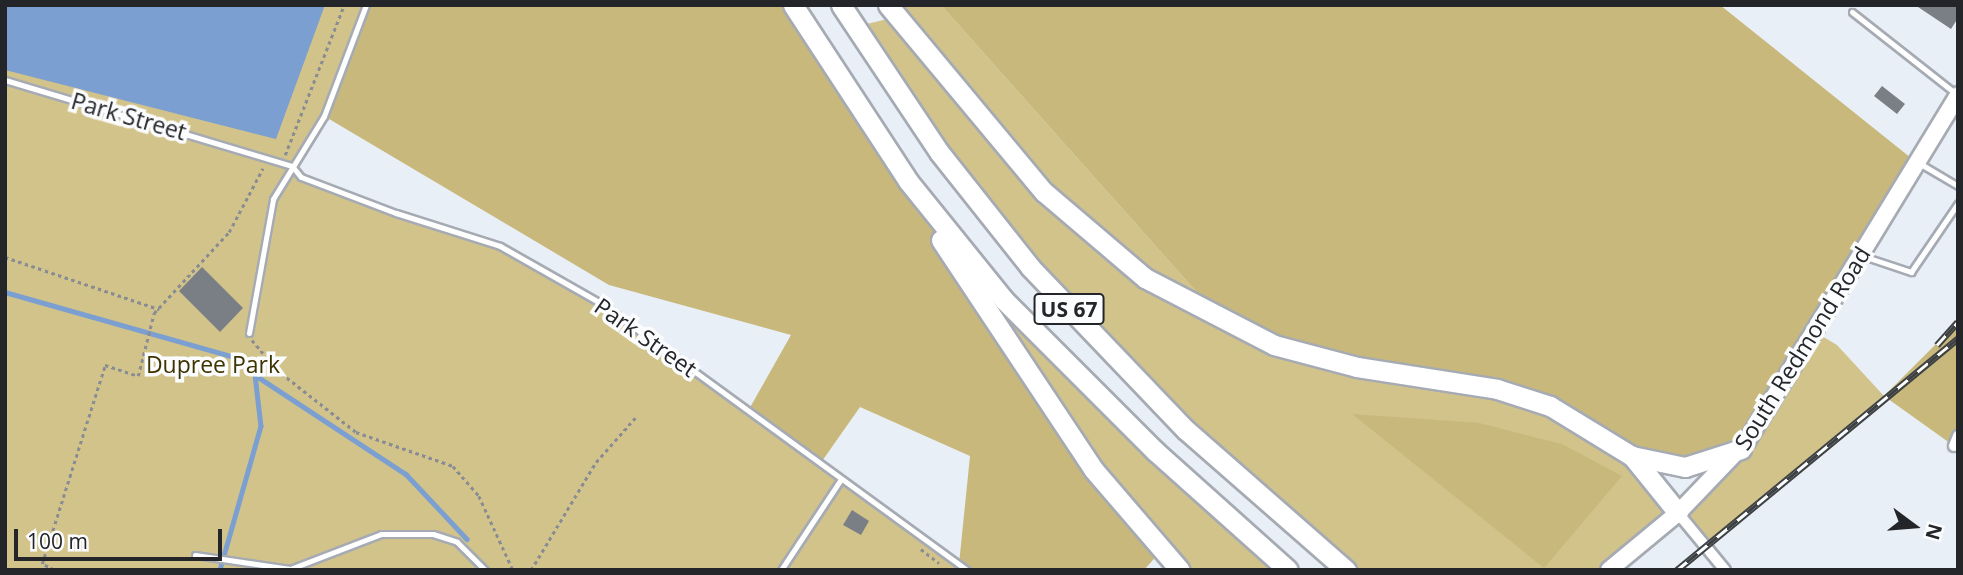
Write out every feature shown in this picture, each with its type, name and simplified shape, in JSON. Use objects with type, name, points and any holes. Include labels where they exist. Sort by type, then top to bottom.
[{"type":"highway","name":"US 67","points":[[793,5],[908,181],[1003,300],[1155,451],[1288,570]]},
{"type":"highway","name":"US 67","points":[[841,5],[939,152],[1030,267],[1186,430],[1346,570]]},
{"type":"highway","points":[[888,5],[1044,192],[1122,262],[1182,301],[1305,354],[1497,389],[1550,406],[1632,456],[1685,467],[1741,449]]},
{"type":"highway","points":[[908,181],[957,267],[1093,469],[1180,570]]},
{"type":"highway","points":[[1632,456],[1678,513]]},
{"type":"street","name":"South Redmond Road","points":[[1609,570],[1678,513],[1741,449],[1958,95]]},
{"type":"street","points":[[1678,513],[1725,570]]},
{"type":"lane","points":[[249,333],[272,200],[324,116],[366,5]]},
{"type":"lane","points":[[1852,12],[1958,95]]},
{"type":"lane","name":"Park Street","points":[[5,80],[292,166],[301,177],[474,235],[541,268],[602,304],[967,570]]},
{"type":"lane","points":[[1916,162],[1958,186]]},
{"type":"lane","points":[[1860,255],[1911,272],[1958,203]]},
{"type":"lane","points":[[780,570],[841,480]]},
{"type":"lane","points":[[195,555],[234,564],[290,569],[381,534],[433,534],[457,542],[485,570]]},
{"type":"path","points":[[54,570],[42,564],[105,365],[138,376],[154,313],[229,232],[264,166],[280,162],[296,138],[344,5]]},
{"type":"path","points":[[5,257],[159,309]]},
{"type":"path","points":[[249,333],[276,369],[356,432],[453,466],[479,496],[513,570]]},
{"type":"path","points":[[531,570],[596,461],[635,418]]},
{"type":"green space","name":"Dupree Park","points":[[5,5],[365,5],[324,116],[292,165],[301,177],[500,246],[602,304],[967,570],[5,570]]},
{"type":"green space","points":[[890,5],[941,5],[1226,325],[1497,389],[1590,427],[1678,513],[1815,332],[1837,345],[1884,396],[1705,546],[1678,514],[1609,570],[1346,570],[1061,301],[854,27],[896,17]]},
{"type":"green space","points":[[957,267],[1288,570],[1180,570],[1154,544]]},
{"type":"shaded area","points":[[366,5],[793,5],[957,267],[1161,551],[1144,570],[967,570],[959,564],[970,456],[860,407],[820,464],[748,411],[791,335],[609,285],[324,116]]},
{"type":"shaded area","points":[[941,5],[1720,5],[1916,162],[1747,441],[1661,466],[1550,406],[1357,367],[1226,325]]},
{"type":"shaded area","points":[[1958,322],[1958,436],[1954,446],[1884,396]]},
{"type":"shaded area","points":[[1352,414],[1479,423],[1562,444],[1622,476],[1544,568]]},
{"type":"water","points":[[5,5],[325,5],[276,139],[5,70]]},
{"type":"building","points":[[1915,5],[1958,5],[1958,18],[1951,29]]},
{"type":"building","points":[[1882,86],[1905,104],[1897,114],[1874,96]]},
{"type":"building","points":[[202,267],[243,308],[220,332],[179,291]]},
{"type":"building","points":[[852,510],[869,521],[861,535],[843,525]]},
{"type":"waterway","points":[[5,292],[239,358],[255,375],[261,426],[220,570]]},
{"type":"waterway","points":[[255,375],[406,474],[467,539]]},
{"type":"railway","points":[[1937,345],[1958,322]]},
{"type":"railway","points":[[1677,570],[1958,338]]}]
